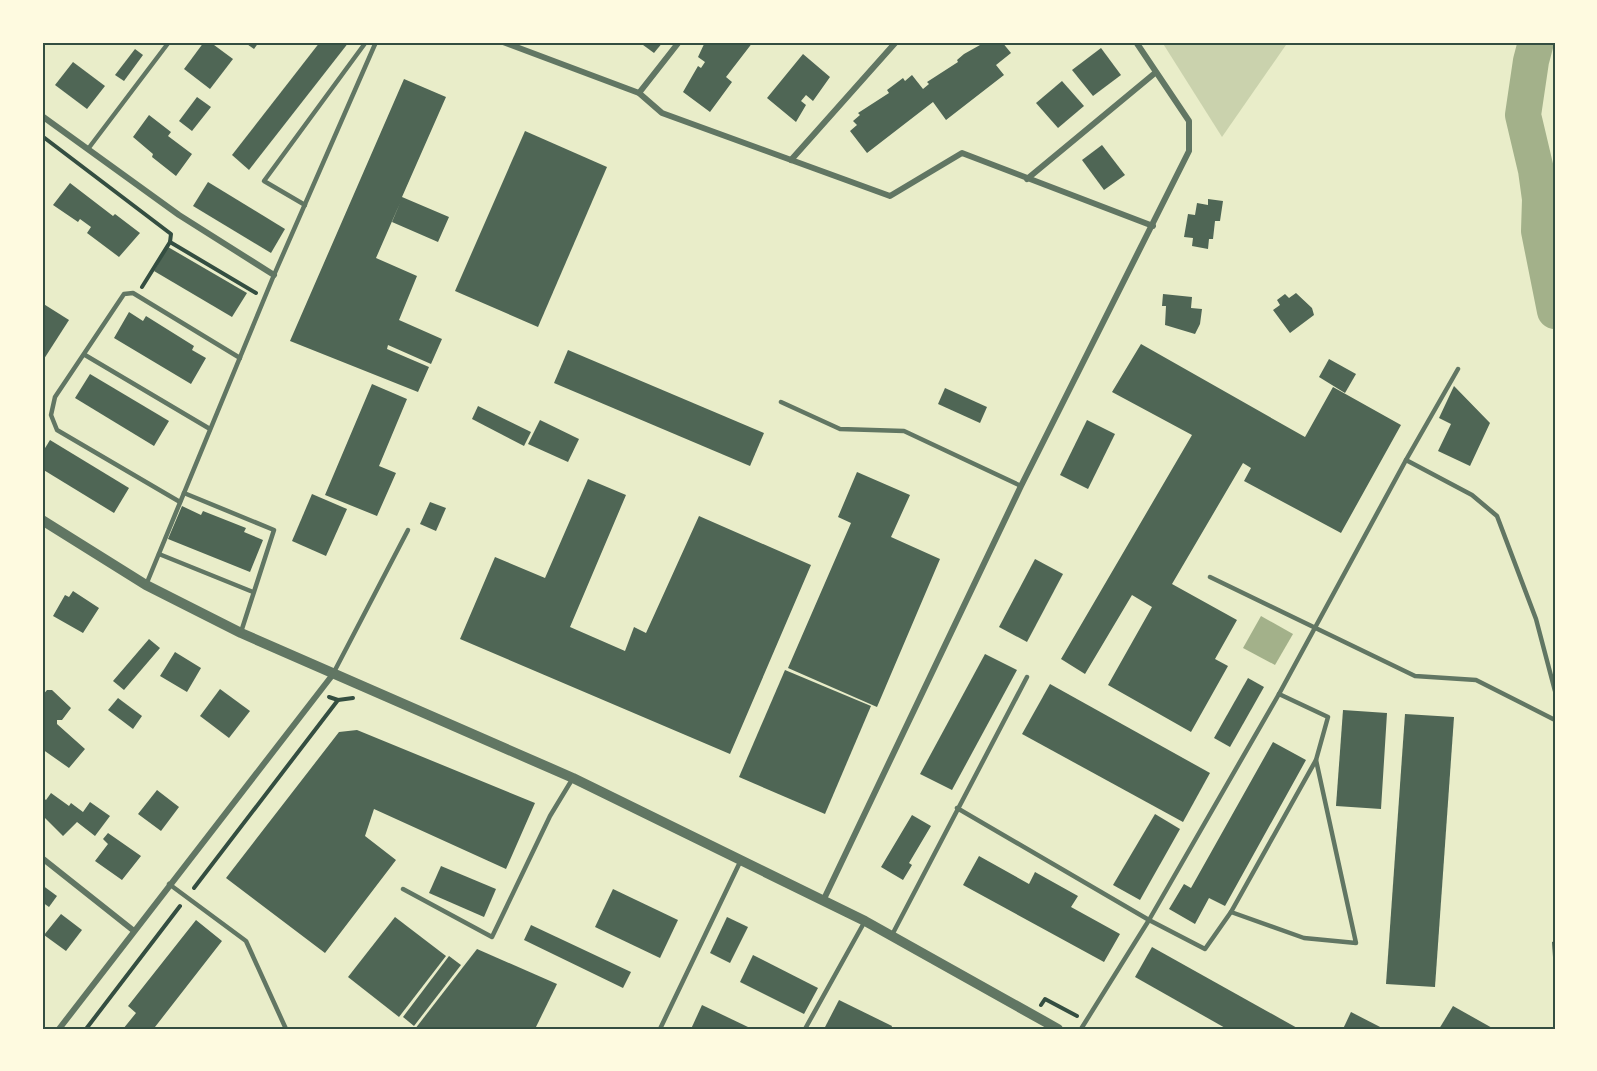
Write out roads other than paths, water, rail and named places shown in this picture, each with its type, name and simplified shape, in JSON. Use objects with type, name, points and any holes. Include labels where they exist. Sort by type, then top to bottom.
[{"type":"street","points":[[503,42],[639,93],[662,113],[890,196],[962,153],[1153,226]]},
{"type":"street","points":[[639,93],[679,42]]},
{"type":"street","points":[[791,160],[896,42]]},
{"type":"street","points":[[823,901],[1021,486],[1189,151],[1189,121],[1136,42]]},
{"type":"street","points":[[1027,179],[1155,73]]},
{"type":"street","points":[[42,116],[179,214],[274,275]]},
{"type":"street","points":[[42,520],[146,585],[241,633],[573,778],[865,921],[1058,1029]]},
{"type":"street","points":[[59,1029],[334,672]]},
{"type":"street","points":[[42,858],[134,931]]},
{"type":"lane","points":[[88,149],[169,42]]},
{"type":"lane","points":[[305,205],[264,181],[366,42]]},
{"type":"lane","points":[[146,585],[264,298],[376,42]]},
{"type":"lane","points":[[180,502],[57,430],[51,415],[55,397],[124,294],[136,295],[240,358]]},
{"type":"lane","points":[[85,355],[210,429]]},
{"type":"lane","points":[[1081,1029],[1149,920],[1278,694],[1458,369]]},
{"type":"lane","points":[[781,402],[840,429],[904,431],[1021,486]]},
{"type":"lane","points":[[1406,460],[1472,495],[1497,516],[1536,619],[1555,691]]},
{"type":"lane","points":[[184,493],[274,530],[241,633]]},
{"type":"lane","points":[[334,672],[408,530]]},
{"type":"lane","points":[[159,554],[253,592]]},
{"type":"lane","points":[[1210,577],[1316,626],[1415,676],[1476,680],[1555,720]]},
{"type":"lane","points":[[892,935],[1027,677]]},
{"type":"lane","points":[[957,808],[1149,920],[1205,949],[1231,912],[1316,760],[1328,717],[1278,694]]},
{"type":"lane","points":[[1231,912],[1304,938],[1356,943],[1316,760]]},
{"type":"lane","points":[[404,889],[492,937],[550,816],[573,778]]},
{"type":"lane","points":[[660,1029],[741,860]]},
{"type":"lane","points":[[169,884],[246,941],[286,1029]]},
{"type":"lane","points":[[805,1029],[865,921]]},
{"type":"waterway","points":[[1536,42],[1523,115],[1536,170],[1540,199],[1539,231],[1555,311]]}]
